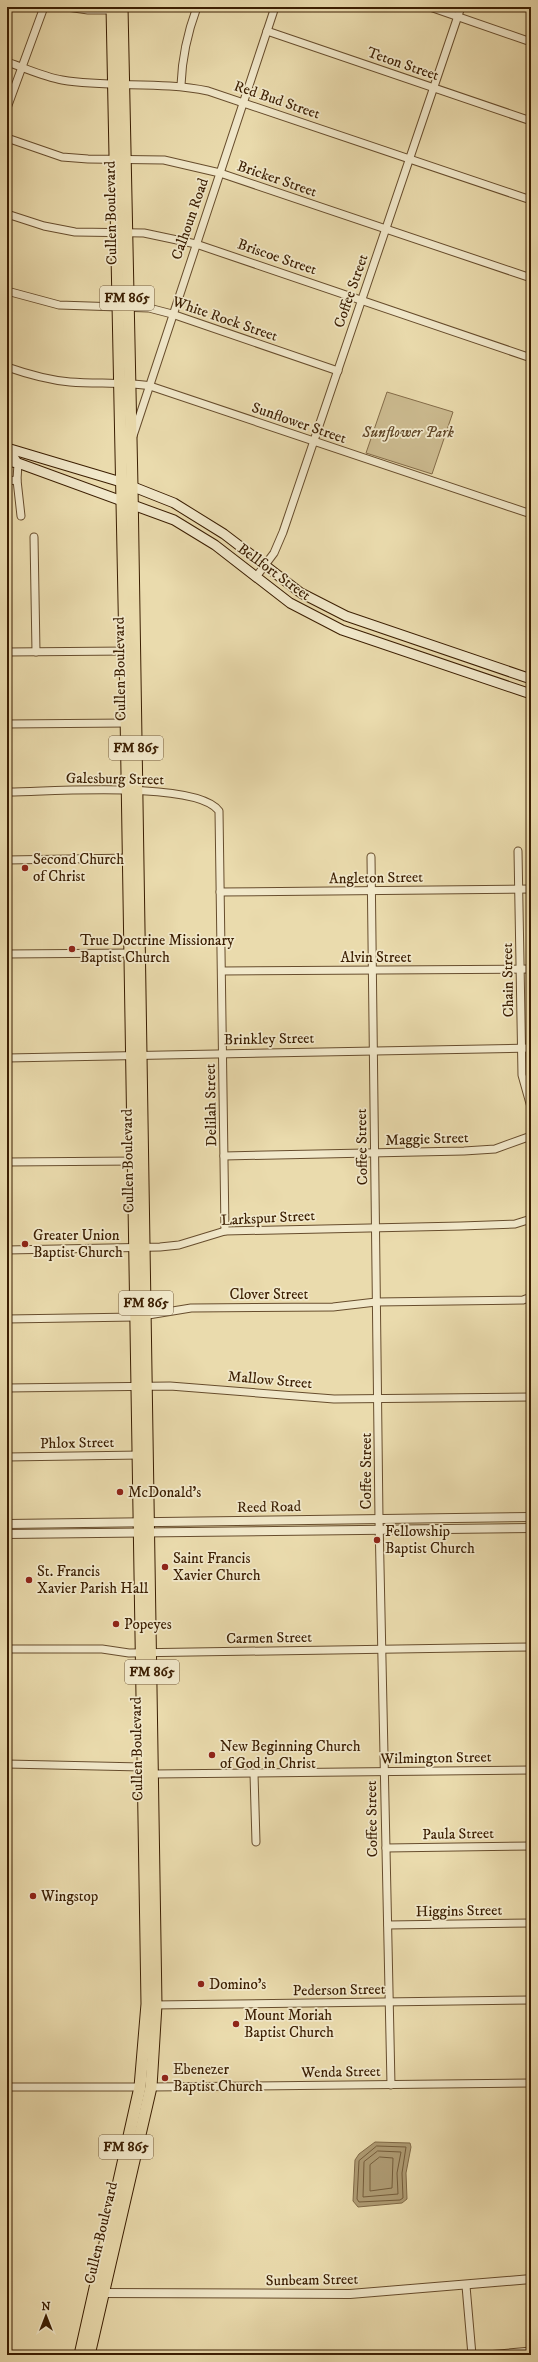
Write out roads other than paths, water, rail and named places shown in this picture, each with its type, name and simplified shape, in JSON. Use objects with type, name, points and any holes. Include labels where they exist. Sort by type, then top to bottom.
[{"type":"main road","name":"Cullen Boulevard","points":[[117,8],[122,307],[127,484]]},
{"type":"main road","name":"Cullen Boulevard","points":[[112,2231],[130,2173],[145,2087],[152,2005],[149,1859],[153,1774],[146,1652],[130,651],[126,501],[131,441],[124,383]]},
{"type":"main road","name":"Bellfort Street","points":[[8,447],[127,484],[174,503],[224,534],[301,593],[346,616],[531,679]]},
{"type":"main road","name":"Bellfort Street","points":[[7,462],[18,463],[126,501],[174,520],[215,545],[290,603],[342,630],[531,694]]},
{"type":"main road","points":[[215,545],[224,534]]},
{"type":"main road","points":[[342,630],[346,616]]},
{"type":"main road","points":[[422,657],[425,644]]},
{"type":"main road","points":[[500,684],[504,670]]},
{"type":"main road","name":"Cullen Boulevard","points":[[146,1652],[142,1767],[149,1859]]},
{"type":"main road","name":"Cullen Boulevard","points":[[80,2355],[98,2293],[112,2231],[128,2138],[145,2087]]},
{"type":"main road","points":[[128,2138],[131,2147],[126,2170],[130,2173]]},
{"type":"main road","name":"Cullen Boulevard","points":[[89,2355],[98,2293]]},
{"type":"street","points":[[7,108],[44,7]]},
{"type":"street","points":[[67,7],[88,10],[117,8]]},
{"type":"street","points":[[181,85],[182,61],[186,39],[197,7]]},
{"type":"street","name":"Calhoun Road","points":[[131,441],[275,7]]},
{"type":"street","points":[[430,7],[458,18],[531,42]]},
{"type":"street","name":"Coffee Street","points":[[256,577],[266,566],[274,553],[283,532],[315,442],[461,7]]},
{"type":"street","name":"Teton Street","points":[[267,31],[531,122]]},
{"type":"street","name":"Red Bud Street","points":[[7,62],[61,80],[118,85],[181,85],[244,102],[531,200]]},
{"type":"street","name":"Bricker Street","points":[[7,138],[62,157],[120,160],[164,160],[220,173],[531,278]]},
{"type":"street","name":"Briscoe Street","points":[[7,214],[44,226],[75,232],[160,235],[196,244],[531,358]]},
{"type":"street","name":"White Rock Street","points":[[7,291],[59,305],[149,308],[172,314],[338,371]]},
{"type":"street","points":[[7,367],[30,375],[70,382],[124,383]]},
{"type":"street","name":"Sunflower Street","points":[[124,383],[150,386],[531,514]]},
{"type":"street","points":[[8,447],[18,463],[17,480],[21,516]]},
{"type":"street","points":[[7,481],[17,480]]},
{"type":"street","points":[[34,537],[36,652]]},
{"type":"street","points":[[7,652],[130,651]]},
{"type":"street","points":[[7,724],[131,723]]},
{"type":"street","name":"Galesburg Street","points":[[7,792],[160,791],[188,796],[216,806],[219,810]]},
{"type":"street","name":"Delilah Street","points":[[219,810],[226,1232]]},
{"type":"street","name":"Chain Street","points":[[518,851],[522,1048],[524,1087],[531,1107]]},
{"type":"street","name":"Coffee Street","points":[[371,857],[379,1519],[391,2085]]},
{"type":"street","points":[[7,860],[133,858]]},
{"type":"street","name":"Angleton Street","points":[[220,892],[531,889]]},
{"type":"street","points":[[7,954],[134,953]]},
{"type":"street","name":"Alvin Street","points":[[222,971],[531,969]]},
{"type":"street","name":"Brinkley Street","points":[[7,1058],[136,1057],[223,1053],[531,1048]]},
{"type":"street","name":"Maggie Street","points":[[224,1156],[496,1149],[531,1136]]},
{"type":"street","points":[[7,1162],[138,1161]]},
{"type":"street","name":"Larkspur Street","points":[[7,1250],[140,1248],[179,1245],[226,1232],[515,1224],[531,1219]]},
{"type":"street","name":"Clover Street","points":[[7,1319],[141,1317],[191,1308],[333,1307],[376,1302],[523,1300],[531,1297]]},
{"type":"street","name":"Mallow Street","points":[[7,1388],[142,1387],[220,1389],[334,1399],[378,1400],[531,1397]]},
{"type":"street","name":"Phlox Street","points":[[7,1457],[143,1455]]},
{"type":"street","points":[[502,1517],[502,1528]]},
{"type":"street","name":"Reed Road","points":[[7,1534],[45,1534],[242,1521],[531,1517]]},
{"type":"street","points":[[242,1521],[242,1531]]},
{"type":"street","name":"Reed Road","points":[[7,1524],[242,1531],[531,1528]]},
{"type":"street","points":[[45,1524],[45,1534]]},
{"type":"street","name":"Carmen Street","points":[[7,1649],[102,1649],[146,1652],[531,1647]]},
{"type":"street","points":[[7,1764],[142,1767],[153,1774]]},
{"type":"street","name":"Wilmington Street","points":[[153,1774],[531,1770]]},
{"type":"street","points":[[254,1774],[256,1842]]},
{"type":"street","name":"Paula Street","points":[[386,1848],[531,1846]]},
{"type":"street","name":"Higgins Street","points":[[388,1925],[531,1923]]},
{"type":"street","name":"Pederson Street","points":[[152,2005],[531,2000]]},
{"type":"street","name":"Wenda Street","points":[[7,2087],[531,2083]]},
{"type":"street","name":"Sunbeam Street","points":[[98,2293],[350,2294],[466,2286],[531,2279]]},
{"type":"street","points":[[466,2286],[472,2355]]},
{"type":"street","points":[[487,2355],[531,2351]]},
{"type":"water","points":[[375,2142],[410,2143],[411,2147],[406,2173],[407,2199],[402,2203],[358,2207],[353,2201],[355,2160],[359,2154]]},
{"type":"place","name":"Second Church of Christ","points":[[25,868]]},
{"type":"place","name":"True Doctrine Missionary Baptist Church","points":[[72,949]]},
{"type":"place","name":"Greater Union Baptist Church","points":[[25,1244]]},
{"type":"place","name":"McDonald's","points":[[120,1492]]},
{"type":"place","name":"Fellowship Baptist Church","points":[[377,1540]]},
{"type":"place","name":"Saint Francis Xavier Church","points":[[165,1567]]},
{"type":"place","name":"St. Francis Xavier Parish Hall","points":[[29,1580]]},
{"type":"place","name":"Popeyes","points":[[116,1624]]},
{"type":"place","name":"New Beginning Church of God in Christ","points":[[212,1755]]},
{"type":"place","name":"Wingstop","points":[[33,1896]]},
{"type":"place","name":"Domino's","points":[[201,1984]]},
{"type":"place","name":"Mount Moriah Baptist Church","points":[[236,2024]]},
{"type":"place","name":"Ebenezer Baptist Church","points":[[165,2078]]},
{"type":"park label","name":"Sunflower Park","points":[[408,432]]}]
